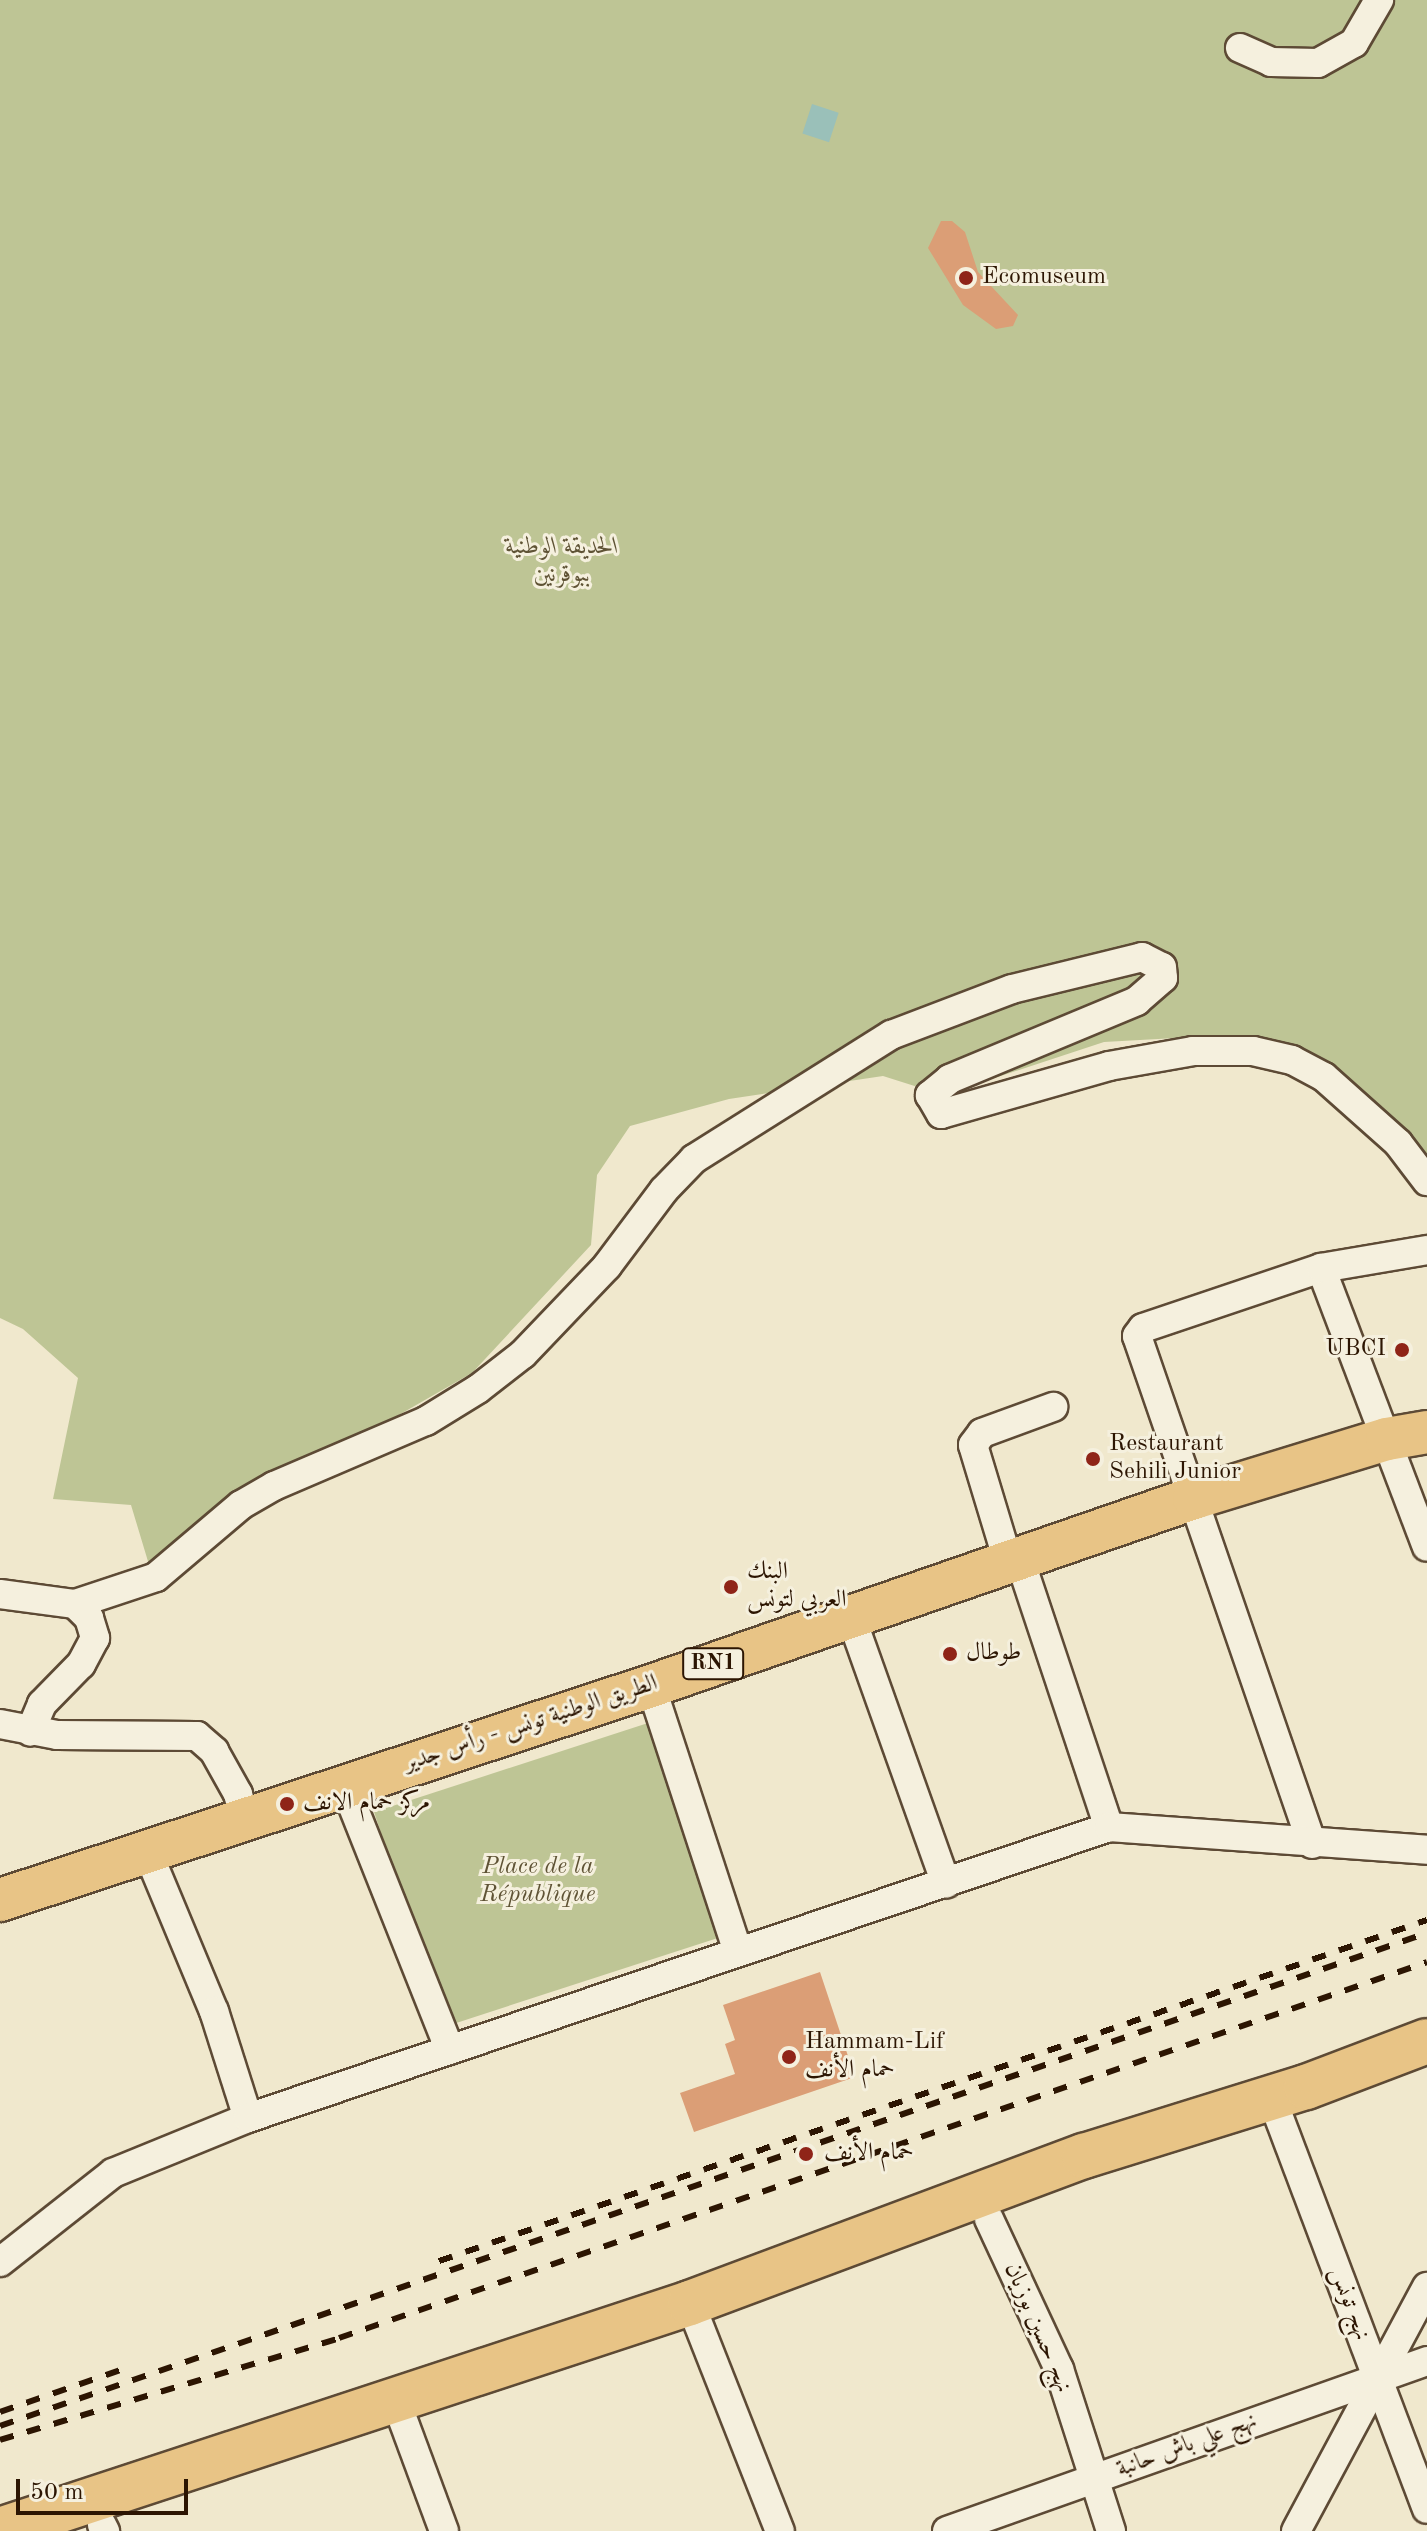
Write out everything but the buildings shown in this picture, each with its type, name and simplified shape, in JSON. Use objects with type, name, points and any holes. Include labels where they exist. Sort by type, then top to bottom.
[{"type":"highway","points":[[0,2530],[989,2219],[1276,2110],[1427,2041]]},
{"type":"highway","points":[[97,2529],[694,2314],[1084,2156],[1276,2110],[1427,2069]]},
{"type":"main road","name":"الطريق الوطنية تونس - رأس جدير","points":[[0,1900],[146,1848],[651,1686],[1194,1498],[1407,1436]]},
{"type":"street","points":[[1240,48],[1271,62],[1318,63],[1354,43],[1379,0]]},
{"type":"street","points":[[0,1594],[75,1604],[156,1577],[241,1505],[274,1486],[426,1421],[478,1389],[523,1354],[607,1266],[664,1190],[694,1159],[879,1042],[953,1008],[1012,989],[1142,957],[1162,967],[1163,978],[1137,1001],[950,1079],[930,1095],[941,1114],[1109,1066],[1193,1051],[1253,1051],[1292,1060],[1324,1077],[1398,1143],[1427,1181]]},
{"type":"street","points":[[1312,1844],[1194,1498],[1136,1340],[1139,1332],[1321,1268],[1427,1250]]},
{"type":"street","points":[[1321,1268],[1407,1436],[1427,1547]]},
{"type":"street","points":[[1053,1407],[982,1433],[973,1445],[1109,1827]]},
{"type":"street","points":[[30,1732],[42,1704],[91,1651],[95,1638],[89,1618],[75,1604]]},
{"type":"street","points":[[851,1617],[946,1884]]},
{"type":"street","points":[[651,1686],[738,1952]]},
{"type":"street","points":[[0,1724],[30,1732],[197,1736],[214,1751],[238,1794],[244,1817]]},
{"type":"street","points":[[344,1784],[450,2050]]},
{"type":"street","points":[[0,2262],[113,2173],[248,2118],[1109,1827],[1427,1850]]},
{"type":"street","points":[[146,1848],[214,2011],[248,2118]]},
{"type":"street","name":"نهج تونس","points":[[1276,2110],[1427,2509]]},
{"type":"street","name":"نهج حسين بوزيان","points":[[989,2219],[1059,2369],[1092,2480],[1111,2531]]},
{"type":"street","points":[[1296,2531],[1427,2287]]},
{"type":"street","points":[[694,2314],[780,2531]]},
{"type":"street","name":"نهج علي باش حانبة","points":[[947,2531],[1427,2361]]},
{"type":"street","points":[[403,2420],[444,2531]]},
{"type":"green space","name":"الحديقة الوطنية ببوقرنين","points":[[0,0],[1427,0],[1427,1167],[1361,1090],[1275,1041],[1194,1037],[1104,1042],[943,1095],[883,1076],[729,1099],[630,1126],[597,1175],[591,1245],[472,1373],[397,1416],[262,1474],[222,1518],[150,1568],[131,1505],[53,1499],[78,1378],[23,1329],[0,1318]]},
{"type":"green space","name":"Place de la République","points":[[648,1723],[718,1938],[444,2027],[374,1812]]},
{"type":"water","points":[[812,104],[839,113],[829,142],[802,133]]},
{"type":"railway","points":[[439,2261],[1427,1920]]},
{"type":"railway","points":[[0,2426],[1427,1933]]},
{"type":"railway","points":[[0,2440],[339,2338],[1427,1962]]},
{"type":"railway","points":[[0,2412],[129,2367]]},
{"type":"place","name":"Ecomuseum","points":[[966,278]]},
{"type":"place","name":"UBCI","points":[[1402,1350]]},
{"type":"place","name":"Restaurant Sehili Junior","points":[[1093,1459]]},
{"type":"place","name":"البنك العربي لتونس","points":[[731,1587]]},
{"type":"place","name":"طوطال","points":[[950,1654]]},
{"type":"place","name":"مركز حمام الانف","points":[[287,1804]]},
{"type":"place","name":"Hammam-Lif حمام الأنف","points":[[789,2057]]},
{"type":"place","name":"حمام الأنف","points":[[806,2154]]}]
